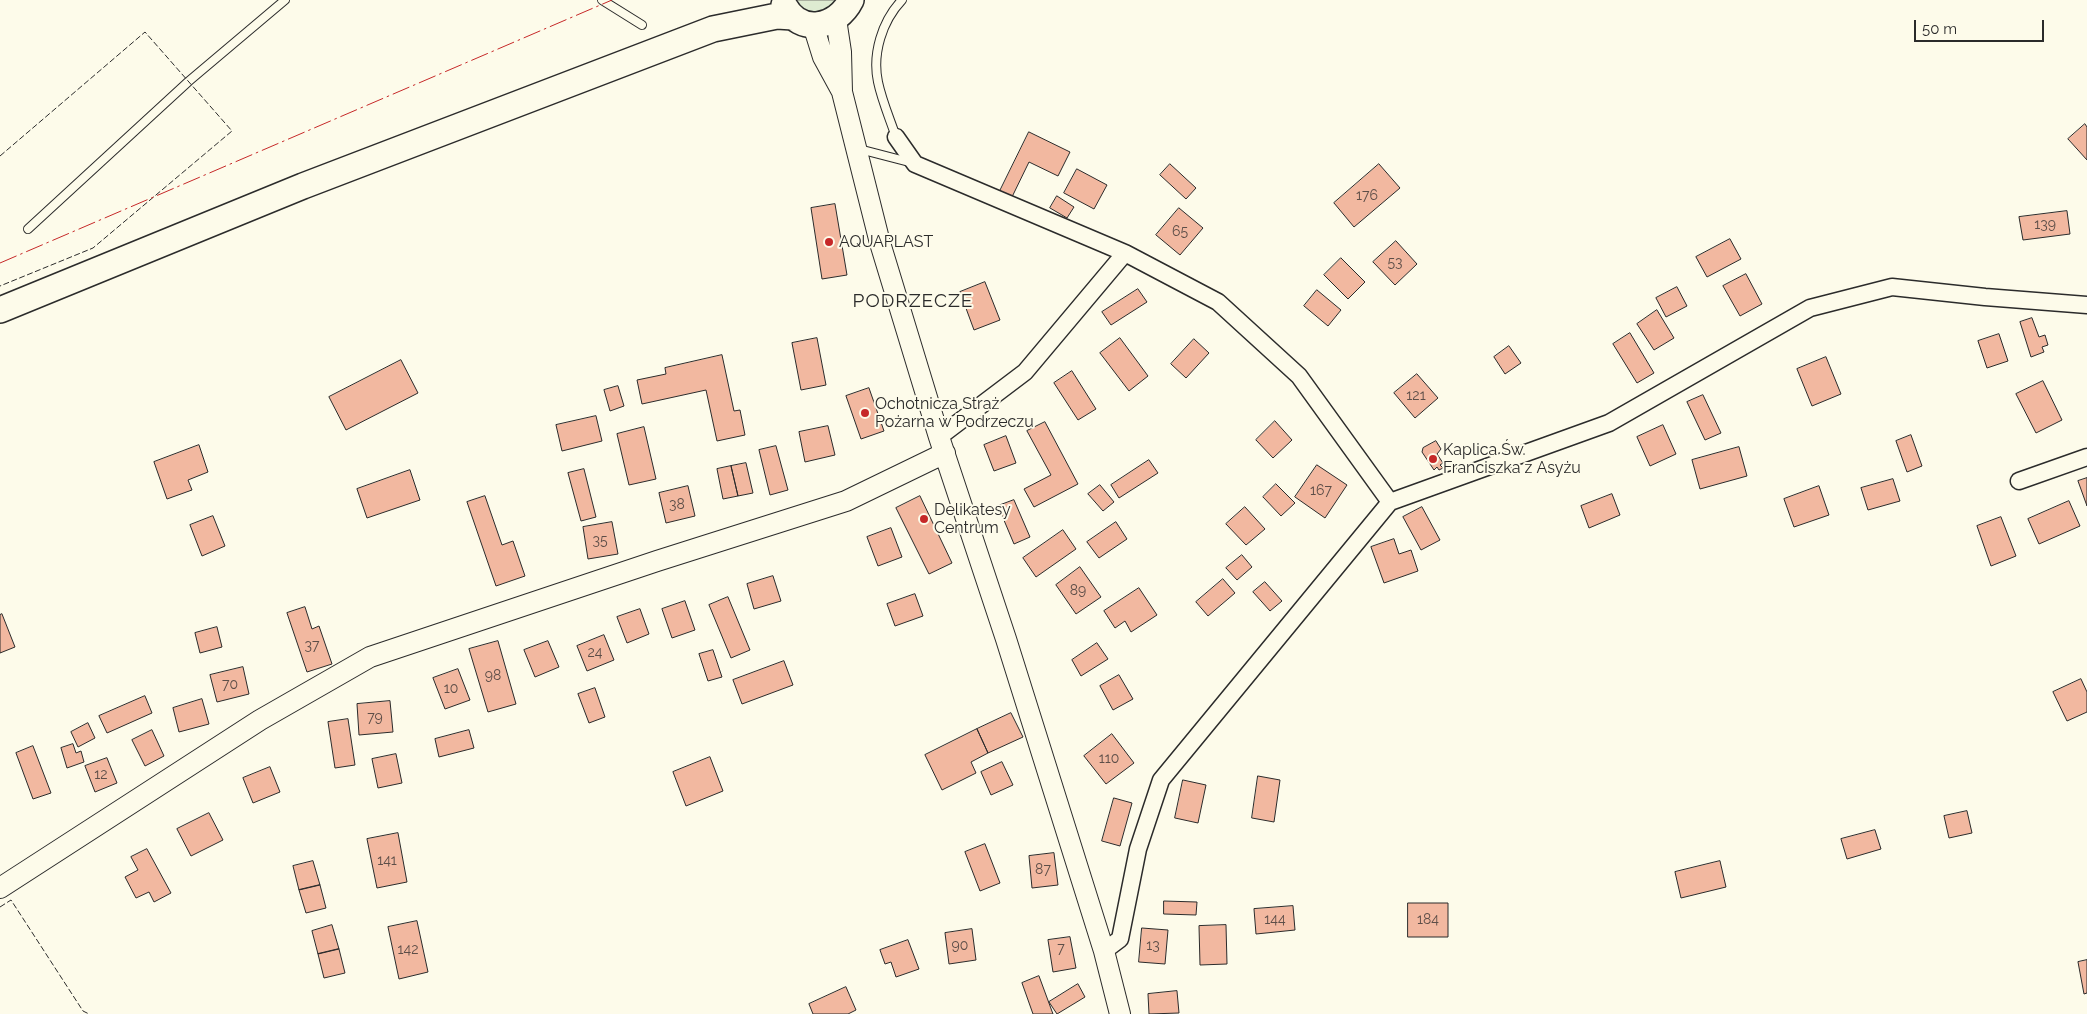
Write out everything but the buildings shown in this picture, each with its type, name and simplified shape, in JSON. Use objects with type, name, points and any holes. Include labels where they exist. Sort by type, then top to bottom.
[{"type":"main road","points":[[713,29],[761,0]]},
{"type":"main road","points":[[0,310],[303,186],[713,29],[777,16],[815,12]]},
{"type":"street","points":[[815,12],[823,58],[842,92],[880,243],[942,445],[1104,951],[1120,1014]]},
{"type":"street","points":[[896,137],[915,164],[1125,253],[1218,302],[1299,376],[1390,502]]},
{"type":"street","points":[[0,888],[260,720],[370,657],[657,561],[846,501],[942,445],[1025,372],[1125,253]]},
{"type":"street","points":[[1104,951],[1120,939],[1138,849],[1161,780],[1390,502],[1609,423],[1810,308],[1892,287],[2087,305]]},
{"type":"street","points":[[2019,481],[2087,457]]},
{"type":"lane","points":[[28,230],[189,81],[285,0]]},
{"type":"lane","points":[[602,0],[642,25]]},
{"type":"lane","points":[[896,137],[878,81],[877,53],[882,30],[902,0]]},
{"type":"lane","points":[[855,148],[915,164]]},
{"type":"green space","points":[[791,0],[840,0],[836,7],[811,15]]},
{"type":"fence","points":[[0,156],[145,32],[232,131],[93,248],[0,286]]},
{"type":"fence","points":[[0,907],[11,900],[83,1011],[89,1014]]},
{"type":"power","points":[[0,263],[612,0]]},
{"type":"place","name":"AQUAPLAST","points":[[829,242]]},
{"type":"place","name":"Ochotnicza Straż Pożarna w Podrzeczu","points":[[865,413]]},
{"type":"place","name":"Kaplica Św. Franciszka z Asyżu","points":[[1433,459]]},
{"type":"place","name":"Delikatesy Centrum","points":[[924,519]]},
{"type":"district","name":"PODRZECZE","points":[[913,301]]}]
